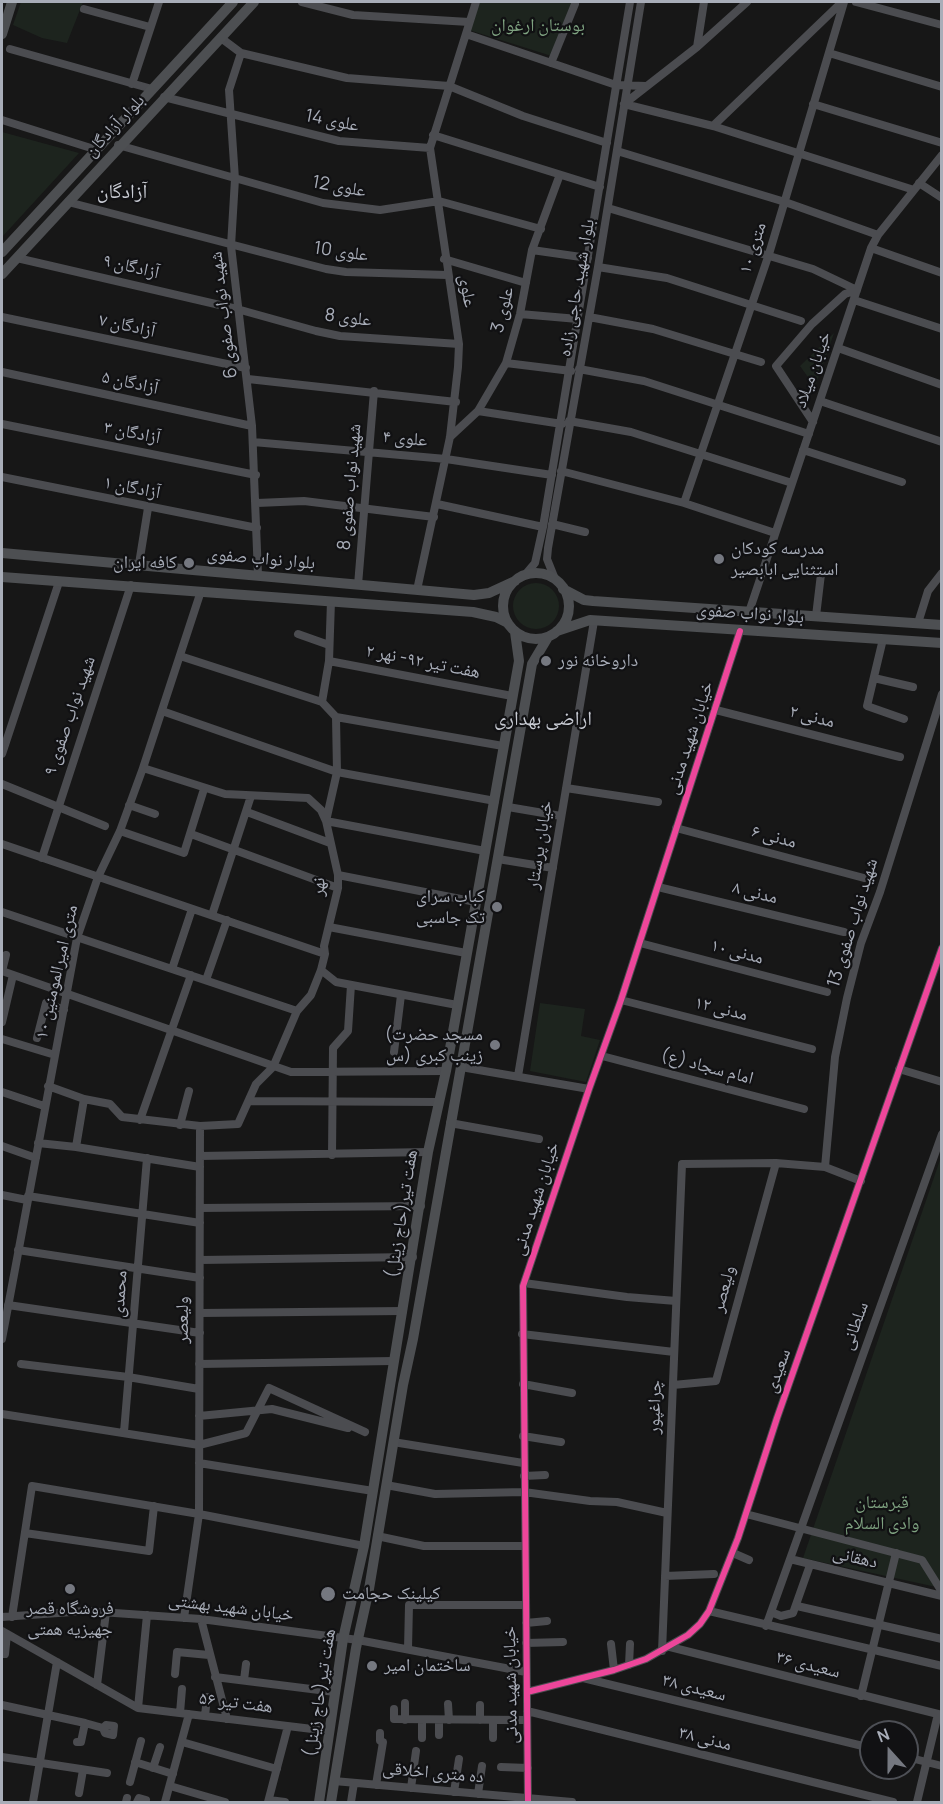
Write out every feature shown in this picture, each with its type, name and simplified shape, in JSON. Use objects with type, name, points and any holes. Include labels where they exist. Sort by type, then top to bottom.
[{"type":"main road","points":[[2,34],[12,2]]},
{"type":"main road","name":"بلوار آزادگان","points":[[2,252],[94,149],[232,2]]},
{"type":"main road","name":"بلوار آزادگان","points":[[2,274],[118,145],[254,2]]},
{"type":"main road","name":"بلوار نواب صفوی","points":[[2,553],[474,595],[489,593],[520,578]]},
{"type":"main road","points":[[535,573],[555,579],[568,600],[569,611],[553,634],[537,639],[511,627],[504,601],[520,578],[535,573]]},
{"type":"main road","name":"بلوار نواب صفوی","points":[[2,577],[473,612],[496,617],[511,627]]},
{"type":"main road","name":"بلوار نواب صفوی","points":[[563,589],[593,602],[942,625]]},
{"type":"main road","points":[[473,612],[483,604],[474,595]]},
{"type":"main road","points":[[592,620],[584,610],[593,602]]},
{"type":"main road","name":"بلوار نواب صفوی","points":[[553,634],[592,620],[942,643]]},
{"type":"main road","name":"هفت تیر(حاج زینل)","points":[[319,1803],[343,1639],[364,1546],[380,1437],[413,1257],[428,1152],[446,1071],[495,801],[502,746],[519,661],[511,627]]},
{"type":"main road","name":"هفت تیر(حاج زینل)","points":[[331,1803],[532,664],[553,634]]},
{"type":"main road","points":[[519,661],[527,657],[532,664]]},
{"type":"street","points":[[132,84],[159,2]]},
{"type":"street","points":[[302,2],[353,15],[469,22]]},
{"type":"street","name":"علوی","points":[[417,590],[437,504],[456,402],[459,344],[444,258],[439,201],[430,148],[476,2]]},
{"type":"street","name":"بلوار شهید حاجی زاده","points":[[575,370],[578,319],[630,2]]},
{"type":"street","name":"بلوار شهید حاجی زاده","points":[[520,578],[535,563],[561,471],[575,370],[589,317],[598,267],[641,2]]},
{"type":"street","points":[[697,47],[704,2]]},
{"type":"street","points":[[624,104],[697,47],[747,2]]},
{"type":"street","points":[[713,126],[843,2]]},
{"type":"street","name":"۱۰ متری","points":[[684,503],[769,254],[843,2]]},
{"type":"street","points":[[856,2],[942,25]]},
{"type":"street","points":[[552,63],[574,4]]},
{"type":"street","points":[[84,9],[150,27]]},
{"type":"street","points":[[466,34],[616,85],[646,86]]},
{"type":"street","points":[[221,38],[241,53],[347,78],[449,86],[523,116],[608,143]]},
{"type":"street","points":[[10,50],[152,89]]},
{"type":"street","name":"شهید نواب صفوی 6","points":[[241,53],[229,90],[235,179],[231,246],[252,426],[256,475],[258,575]]},
{"type":"street","points":[[829,53],[942,87]]},
{"type":"street","name":"علوی 14","points":[[164,97],[339,141],[430,148]]},
{"type":"street","points":[[624,104],[713,126],[797,153],[917,187],[942,198]]},
{"type":"street","points":[[813,104],[942,143]]},
{"type":"street","points":[[2,120],[94,149]]},
{"type":"street","points":[[433,135],[559,177],[600,187]]},
{"type":"street","name":"علوی 12","points":[[118,145],[235,179],[350,208],[380,210],[439,201]]},
{"type":"street","points":[[617,151],[785,202],[878,235]]},
{"type":"street","name":"خیابان میلاد","points":[[749,612],[871,248],[878,235],[942,155]]},
{"type":"street","name":"علوی 3","points":[[450,437],[478,411],[506,363],[520,314],[532,250],[559,177]]},
{"type":"street","points":[[439,201],[541,230]]},
{"type":"street","name":"علوی 10","points":[[68,202],[231,246],[346,272],[447,275]]},
{"type":"street","points":[[608,208],[769,254],[813,269],[857,290]]},
{"type":"street","points":[[871,248],[942,273]]},
{"type":"street","points":[[532,250],[588,258]]},
{"type":"street","name":"آزادگان ۹","points":[[17,258],[237,309]]},
{"type":"street","points":[[444,258],[526,283]]},
{"type":"street","points":[[598,267],[667,278],[801,321]]},
{"type":"street","points":[[813,422],[776,366],[812,324],[844,294],[857,290]]},
{"type":"street","points":[[854,300],[942,330]]},
{"type":"street","name":"علوی 8","points":[[237,309],[340,336],[459,344]]},
{"type":"street","points":[[520,314],[578,319]]},
{"type":"street","name":"آزادگان ۷","points":[[2,317],[246,368]]},
{"type":"street","points":[[589,317],[653,329],[761,362]]},
{"type":"street","points":[[838,348],[942,385]]},
{"type":"street","points":[[506,363],[575,370],[644,381],[809,434]]},
{"type":"street","name":"آزادگان ۵","points":[[2,372],[252,426]]},
{"type":"street","points":[[248,379],[456,402]]},
{"type":"street","name":"شهید نواب صفوی 8","points":[[358,585],[374,392]]},
{"type":"street","points":[[820,401],[942,442]]},
{"type":"street","points":[[478,411],[631,432],[792,483]]},
{"type":"street","name":"بلوار شهید حاجی زاده","points":[[555,579],[547,559],[547,526],[552,475],[566,423]]},
{"type":"street","name":"آزادگان ۳","points":[[2,424],[256,475]]},
{"type":"street","name":"علوی ۴","points":[[253,442],[446,459],[552,475]]},
{"type":"street","points":[[804,450],[902,482]]},
{"type":"street","points":[[561,471],[684,503],[775,533]]},
{"type":"street","name":"آزادگان ۱","points":[[2,477],[148,508],[258,528]]},
{"type":"street","points":[[257,503],[304,501],[434,517]]},
{"type":"street","points":[[437,504],[585,532]]},
{"type":"street","points":[[139,564],[148,508]]},
{"type":"street","points":[[918,623],[928,591],[942,573]]},
{"type":"street","points":[[816,616],[821,574]]},
{"type":"street","points":[[2,754],[59,582]]},
{"type":"street","name":"شهید نواب صفوی ۹","points":[[42,858],[57,806],[131,585]]},
{"type":"street","name":"۱۰ متری امیرالمومنین","points":[[2,1338],[77,938],[98,877],[120,831],[143,768],[201,591]]},
{"type":"street","points":[[322,702],[329,661],[331,602]]},
{"type":"street","name":"خیابان پرستار","points":[[518,1076],[592,620]]},
{"type":"street","name":"خیابان شهید مدنی","points":[[528,1800],[522,1334],[524,1283],[640,943],[740,631]]},
{"type":"street","points":[[298,634],[329,645]]},
{"type":"street","points":[[884,639],[867,706],[904,719]]},
{"type":"street","points":[[180,656],[322,702],[336,717],[502,746]]},
{"type":"street","name":"هفت تیر ۹۲- نهر ۲","points":[[329,661],[512,696]]},
{"type":"street","points":[[874,678],[913,687]]},
{"type":"street","name":"شهید نواب صفوی 13","points":[[825,1167],[836,1057],[847,998],[861,943],[880,892],[941,699]]},
{"type":"street","name":"مدنی ۲","points":[[716,710],[900,757]]},
{"type":"street","points":[[162,711],[251,744],[337,772],[495,801]]},
{"type":"street","name":"نهر","points":[[200,1126],[238,1124],[256,1084],[273,1067],[297,1011],[310,995],[321,970],[326,954],[324,946],[338,888],[338,875],[326,821],[337,772],[336,717]]},
{"type":"street","points":[[143,768],[204,789],[251,796],[294,795],[308,798],[321,810],[326,821],[485,851]]},
{"type":"street","points":[[2,784],[105,826]]},
{"type":"street","points":[[566,788],[658,802]]},
{"type":"street","points":[[120,831],[184,852],[204,789]]},
{"type":"street","points":[[212,915],[251,796]]},
{"type":"street","points":[[129,805],[155,814]]},
{"type":"street","points":[[508,807],[561,816]]},
{"type":"street","points":[[247,812],[330,843]]},
{"type":"street","name":"مدنی ۶","points":[[676,828],[864,878]]},
{"type":"street","points":[[191,834],[338,888]]},
{"type":"street","points":[[2,844],[326,954]]},
{"type":"street","points":[[498,859],[553,868]]},
{"type":"street","points":[[338,875],[476,902]]},
{"type":"street","name":"مدنی ۸","points":[[658,886],[844,932]]},
{"type":"street","points":[[172,969],[192,909]]},
{"type":"street","points":[[2,912],[297,1011]]},
{"type":"street","points":[[206,980],[227,920]]},
{"type":"street","points":[[329,927],[466,953]]},
{"type":"street","name":"مدنی ۱۰","points":[[640,943],[827,992]]},
{"type":"street","name":"سعیدی","points":[[526,1692],[614,1670],[666,1649],[700,1624],[709,1611],[733,1553],[942,948]]},
{"type":"street","points":[[6,955],[2,971],[67,992],[171,1032],[291,1072],[446,1071]]},
{"type":"street","points":[[321,970],[336,982],[457,1005]]},
{"type":"street","points":[[2,1022],[13,975]]},
{"type":"street","points":[[140,1120],[190,975]]},
{"type":"street","points":[[332,1155],[333,1048],[348,1031],[351,985]]},
{"type":"street","points":[[394,1052],[401,994]]},
{"type":"street","name":"مدنی ۱۲","points":[[621,1000],[812,1049]]},
{"type":"street","points":[[37,1038],[46,1003],[64,1010]]},
{"type":"street","points":[[2,1039],[55,1055]]},
{"type":"street","name":"امام سجاد (ع)","points":[[602,1056],[804,1109]]},
{"type":"street","points":[[460,1067],[589,1089]]},
{"type":"street","points":[[899,1069],[942,1082]]},
{"type":"street","points":[[48,1086],[84,1099],[110,1104],[122,1118],[200,1126]]},
{"type":"street","points":[[180,1125],[189,1091]]},
{"type":"street","points":[[2,1092],[44,1106]]},
{"type":"street","points":[[76,1147],[84,1099]]},
{"type":"street","points":[[249,1101],[439,1102]]},
{"type":"street","points":[[450,1123],[539,1139]]},
{"type":"street","name":"ولیعصر","points":[[184,1618],[199,1514],[200,1126]]},
{"type":"street","name":"سلطانی","points":[[800,1529],[942,1134]]},
{"type":"street","points":[[38,1143],[200,1167]]},
{"type":"street","points":[[2,1146],[36,1158]]},
{"type":"street","points":[[200,1156],[428,1152]]},
{"type":"street","name":"محمدی","points":[[124,1432],[147,1158]]},
{"type":"street","points":[[776,1163],[825,1167],[861,1181]]},
{"type":"street","name":"ولیعصر","points":[[673,1385],[716,1381],[776,1163]]},
{"type":"street","name":"چراغپور","points":[[666,1649],[665,1576],[682,1164],[776,1163]]},
{"type":"street","points":[[2,1196],[142,1213],[200,1223]]},
{"type":"street","points":[[200,1208],[421,1206]]},
{"type":"street","points":[[18,1250],[200,1278]]},
{"type":"street","points":[[200,1260],[413,1257]]},
{"type":"street","points":[[524,1283],[676,1301]]},
{"type":"street","points":[[8,1305],[200,1333]]},
{"type":"street","points":[[200,1313],[403,1311]]},
{"type":"street","points":[[522,1334],[674,1352]]},
{"type":"street","points":[[200,1364],[393,1361]]},
{"type":"street","points":[[21,1364],[128,1377],[199,1389]]},
{"type":"street","points":[[523,1384],[572,1393]]},
{"type":"street","points":[[2,1414],[199,1445],[246,1433],[269,1388],[365,1432]]},
{"type":"street","points":[[199,1416],[255,1412],[272,1408],[380,1437]]},
{"type":"street","points":[[523,1436],[561,1442]]},
{"type":"street","points":[[393,1442],[523,1463]]},
{"type":"street","points":[[199,1463],[373,1491]]},
{"type":"street","points":[[524,1476],[545,1475]]},
{"type":"street","points":[[386,1485],[435,1494],[524,1492],[590,1501],[616,1502],[668,1513]]},
{"type":"street","points":[[12,1617],[32,1486],[199,1514],[364,1546]]},
{"type":"street","points":[[25,1533],[149,1551],[153,1506]]},
{"type":"street","points":[[746,1514],[922,1560],[942,1592]]},
{"type":"street","points":[[766,1626],[800,1529]]},
{"type":"street","points":[[377,1536],[424,1546],[524,1546]]},
{"type":"street","points":[[733,1553],[749,1560]]},
{"type":"street","points":[[861,1696],[896,1553]]},
{"type":"street","name":"دهقانی","points":[[790,1559],[942,1596]]},
{"type":"street","points":[[771,1612],[788,1616],[797,1606],[810,1565]]},
{"type":"street","points":[[665,1576],[714,1574]]},
{"type":"street","points":[[408,1649],[409,1605],[526,1605]]},
{"type":"street","points":[[797,1606],[878,1627],[942,1639]]},
{"type":"street","name":"خیابان شهید بهشتی","points":[[2,1617],[86,1611],[201,1619],[358,1640],[526,1672]]},
{"type":"street","points":[[709,1611],[942,1666]]},
{"type":"street","points":[[97,1685],[106,1612]]},
{"type":"street","points":[[4,1633],[138,1708],[147,1616]]},
{"type":"street","points":[[201,1619],[227,1719]]},
{"type":"street","points":[[526,1623],[547,1621]]},
{"type":"street","points":[[2,1654],[5,1654],[4,1633]]},
{"type":"street","points":[[526,1643],[563,1642]]},
{"type":"street","points":[[611,1644],[614,1670]]},
{"type":"street","points":[[629,1665],[630,1644]]},
{"type":"street","name":"سعیدی ۳۶","points":[[666,1649],[941,1714]]},
{"type":"street","points":[[175,1674],[177,1652],[209,1655]]},
{"type":"street","points":[[33,1803],[57,1662]]},
{"type":"street","points":[[244,1680],[246,1664]]},
{"type":"street","points":[[263,1682],[265,1671]]},
{"type":"street","points":[[215,1677],[335,1692]]},
{"type":"street","name":"سعیدی ۳۸","points":[[582,1677],[859,1745]]},
{"type":"street","points":[[303,1698],[305,1688]]},
{"type":"street","points":[[165,1803],[182,1742],[184,1714],[182,1689]]},
{"type":"street","points":[[205,1716],[207,1697]]},
{"type":"street","points":[[394,1709],[394,1719],[405,1720],[405,1703]]},
{"type":"street","points":[[448,1704],[449,1720]]},
{"type":"street","points":[[480,1705],[480,1720]]},
{"type":"street","points":[[2,1706],[103,1728]]},
{"type":"street","name":"هفت تیر ۵۶","points":[[138,1708],[329,1731]]},
{"type":"street","points":[[917,1803],[941,1714]]},
{"type":"street","name":"مدنی ۳۸","points":[[405,1720],[493,1720],[527,1715],[874,1801],[893,1803]]},
{"type":"street","points":[[422,1720],[422,1738]]},
{"type":"street","points":[[439,1720],[439,1735]]},
{"type":"street","points":[[493,1720],[493,1738]]},
{"type":"street","points":[[77,1742],[81,1742],[85,1723]]},
{"type":"street","points":[[285,1803],[268,1801],[288,1726]]},
{"type":"street","points":[[376,1785],[383,1742],[380,1741],[380,1733]]},
{"type":"street","points":[[130,1782],[141,1741]]},
{"type":"street","points":[[182,1742],[277,1769]]},
{"type":"street","points":[[153,1767],[159,1746]]},
{"type":"street","points":[[411,1788],[416,1751]]},
{"type":"street","points":[[2,1757],[107,1773]]},
{"type":"street","points":[[454,1792],[459,1759]]},
{"type":"street","points":[[919,1760],[942,1766]]},
{"type":"street","points":[[135,1762],[173,1774]]},
{"type":"street","points":[[478,1794],[482,1767]]},
{"type":"street","points":[[501,1767],[528,1768]]},
{"type":"street","points":[[79,1793],[83,1770]]},
{"type":"street","name":"ده متری اخلاقی","points":[[334,1781],[572,1803]]},
{"type":"street","points":[[351,1803],[354,1783]]},
{"type":"street","points":[[170,1786],[225,1803]]},
{"type":"green space","points":[[21,2],[83,2],[67,43],[42,38],[13,25]]},
{"type":"green space","name":"بوستان ارغوان","points":[[480,2],[575,2],[558,58],[469,30]]},
{"type":"green space","points":[[2,132],[79,153],[2,237]]},
{"type":"green space","points":[[834,333],[815,387],[800,366]]},
{"type":"green space","points":[[536,583],[552,590],[559,606],[552,622],[536,629],[520,622],[513,606],[520,590]]},
{"type":"green space","points":[[540,1003],[585,1009],[581,1036],[600,1040],[586,1082],[530,1071]]},
{"type":"green space","name":"قبرستان وادی السلام","points":[[941,1157],[941,1588],[803,1558]]},
{"type":"cycle path","points":[[528,1802],[523,1286],[621,1000],[740,631]]},
{"type":"cycle path","points":[[527,1692],[614,1670],[646,1659],[688,1635],[709,1611],[738,1538],[777,1418],[942,948]]},
{"type":"place","name":"مدرسه کودکان استثنایی ابابصیر","points":[[719,559]]},
{"type":"place","name":"کافه ایران","points":[[189,563]]},
{"type":"place","name":"داروخانه نور","points":[[546,661]]},
{"type":"place","name":"کباب سرای تک جاسبی","points":[[497,907]]},
{"type":"place","name":"(مسجد حضرت زینب کبری (س","points":[[495,1045]]},
{"type":"place","name":"فروشگاه قصر جهیزیه همتی","points":[[70,1589]]},
{"type":"place","name":"کیلینک حجامت","points":[[328,1594]]},
{"type":"place","name":"ساختمان امیر","points":[[372,1666]]},
{"type":"district","name":"آزادگان","points":[[122,192]]},
{"type":"district","name":"اراضی بهداری","points":[[543,719]]}]
